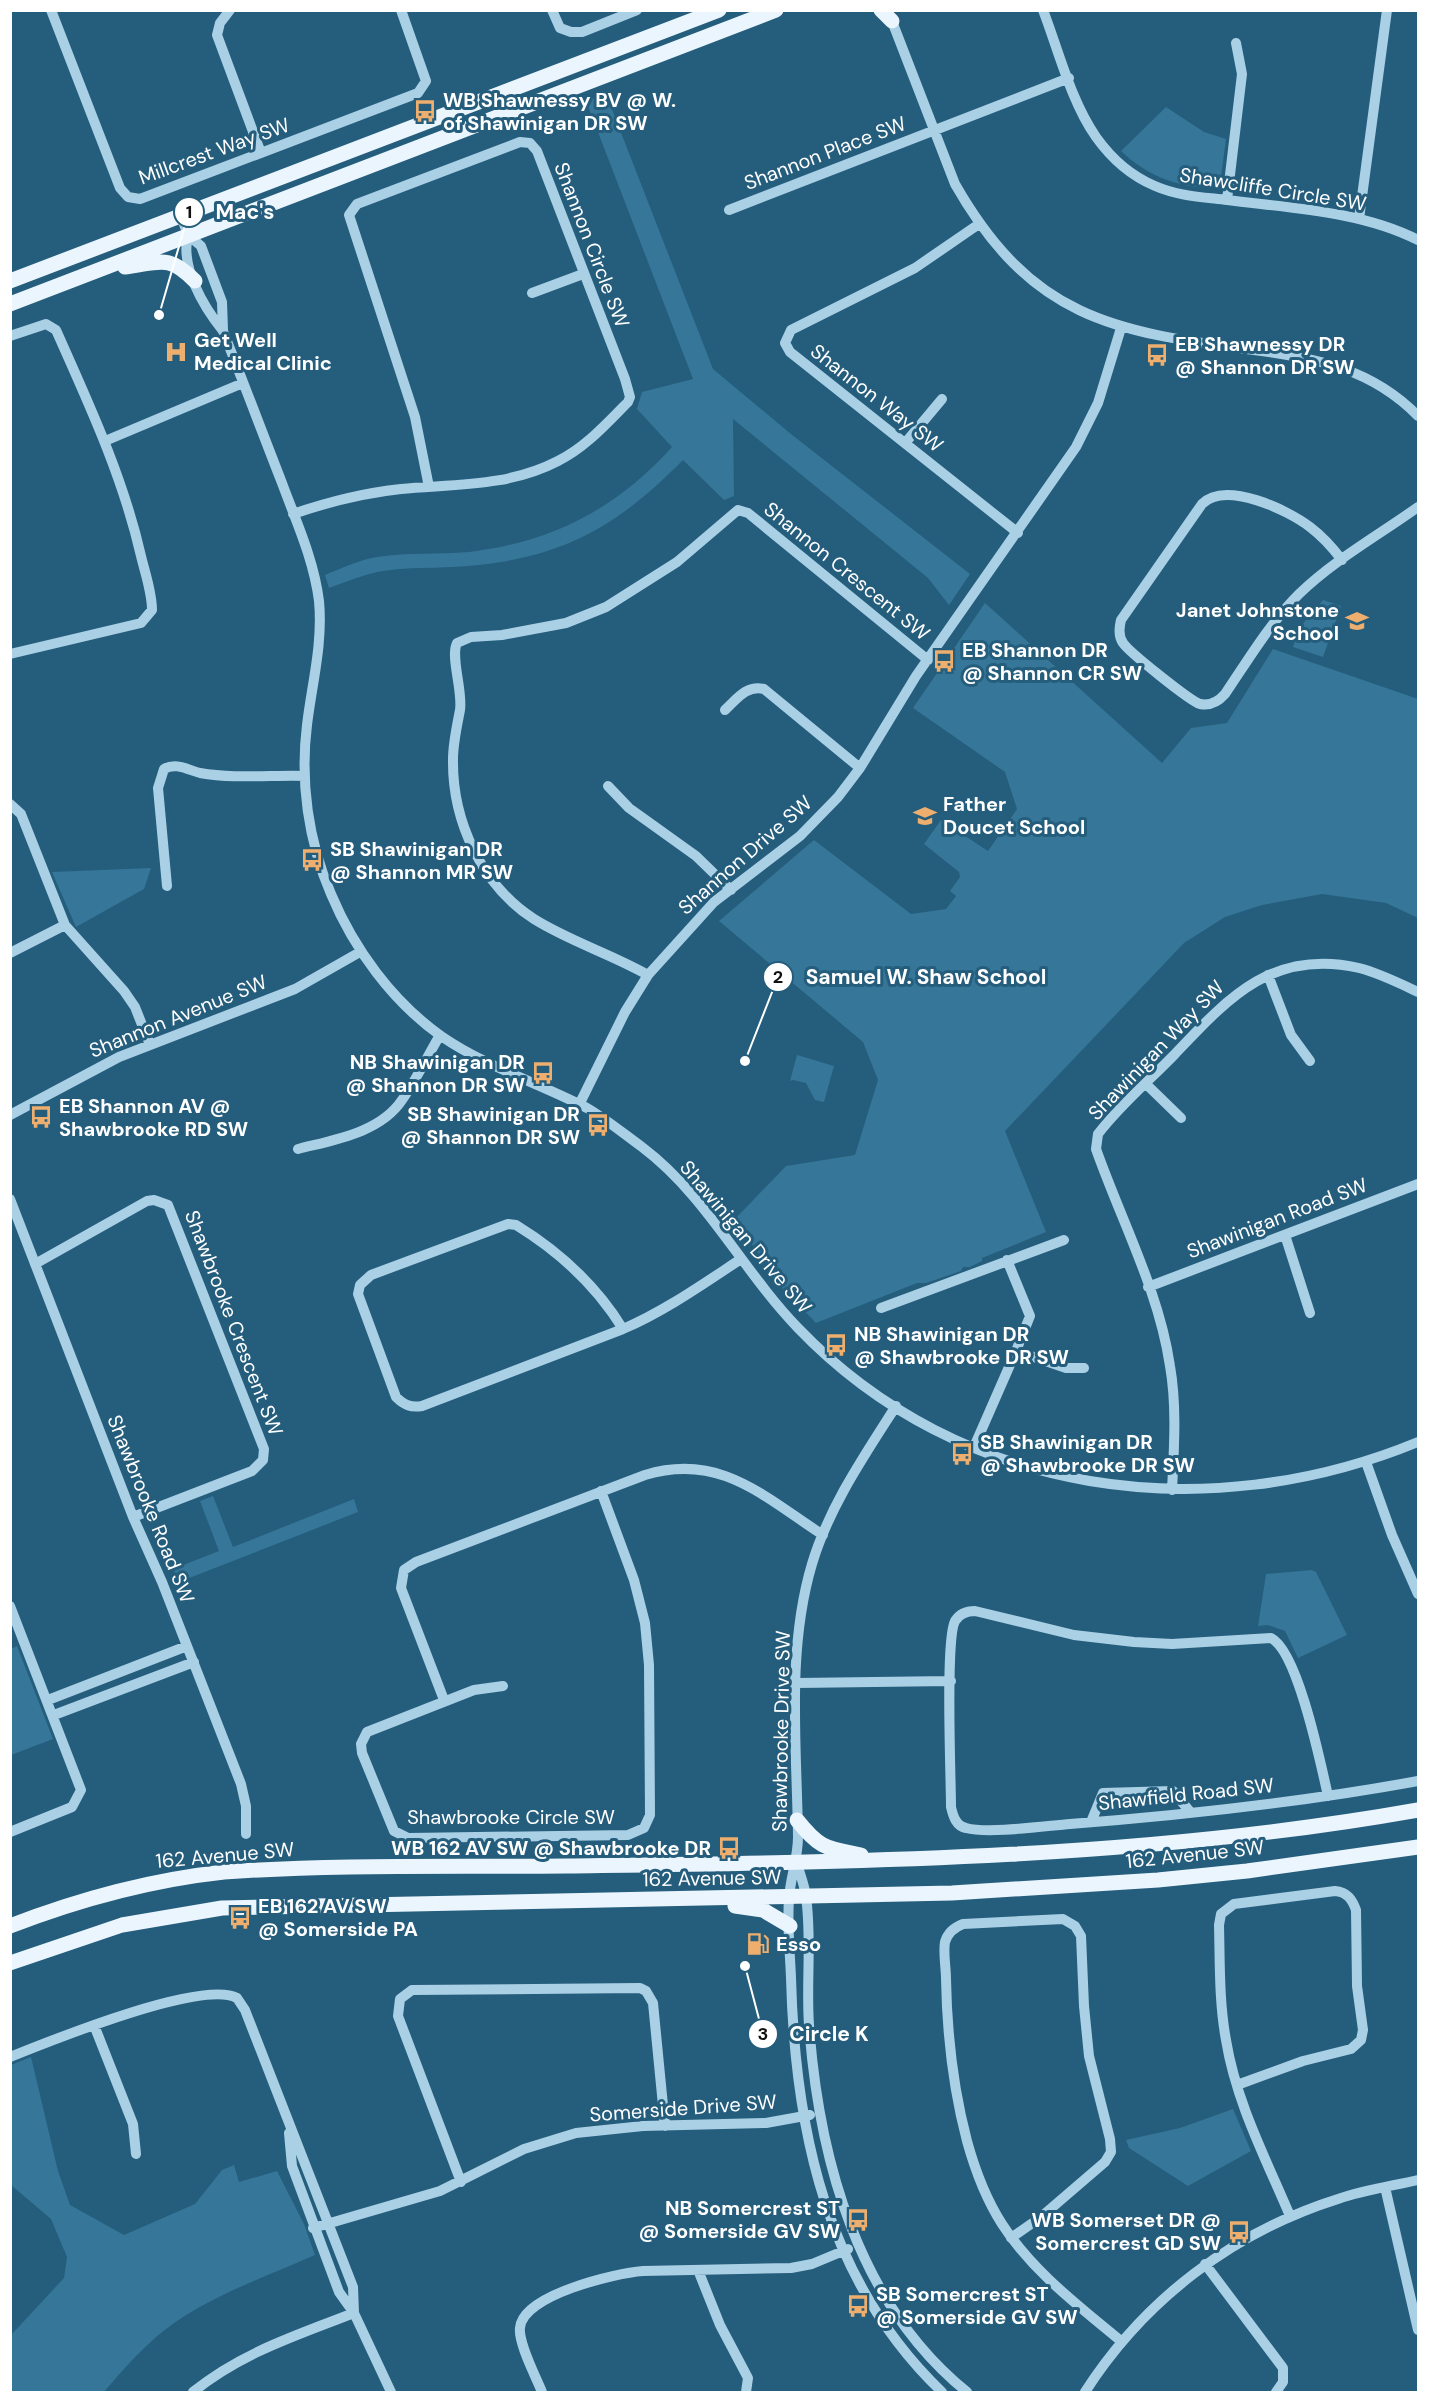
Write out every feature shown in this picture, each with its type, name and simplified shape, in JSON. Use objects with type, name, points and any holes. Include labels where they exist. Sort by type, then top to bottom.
[{"type":"main road","points":[[10,281],[718,10]]},
{"type":"main road","points":[[10,303],[776,10]]},
{"type":"main road","points":[[756,18],[786,10]]},
{"type":"main road","points":[[95,271],[149,262],[172,263],[179,264],[195,281]]},
{"type":"main road","name":"162 Avenue SW","points":[[10,1926],[107,1893],[162,1881],[224,1872],[888,1860],[1130,1847],[1332,1825],[1419,1810]]},
{"type":"main road","points":[[797,1820],[817,1843],[823,1846],[888,1860]]},
{"type":"main road","name":"162 Avenue SW","points":[[10,1963],[105,1930],[177,1914],[222,1908],[789,1898],[1095,1885],[1248,1871],[1419,1846]]},
{"type":"main road","points":[[697,1899],[763,1910],[790,1926]]},
{"type":"street","name":"Millcrest Way SW","points":[[51,10],[120,188],[128,197],[140,199],[422,89],[426,81],[425,75],[401,10]]},
{"type":"street","points":[[231,10],[220,23],[217,34],[261,153]]},
{"type":"street","points":[[552,10],[560,28],[577,33],[637,10]]},
{"type":"street","name":"Shawcliffe Circle SW","points":[[1043,10],[1091,130],[1122,167],[1164,190],[1359,219],[1389,227],[1419,240]]},
{"type":"street","points":[[1359,219],[1387,10]]},
{"type":"street","points":[[887,14],[955,184],[979,224],[1012,261],[1052,294],[1095,319],[1121,328],[1164,338],[1280,353],[1335,364],[1384,387],[1419,416]]},
{"type":"street","points":[[1227,200],[1242,74],[1236,43]]},
{"type":"street","name":"Shannon Place SW","points":[[729,210],[1069,78]]},
{"type":"street","name":"Shannon Circle SW","points":[[293,514],[328,502],[369,493],[490,483],[532,472],[557,462],[600,431],[628,402],[630,397],[625,380],[537,151],[530,143],[520,142],[357,204],[350,210],[349,221],[415,417],[429,487]]},
{"type":"street","name":"Shawinigan Drive SW","points":[[181,216],[188,235],[201,246],[222,302],[223,331]]},
{"type":"street","name":"Shannon Way SW","points":[[979,224],[915,268],[791,330],[785,339],[790,352],[1018,533]]},
{"type":"street","name":"Shawinigan Drive SW","points":[[188,235],[184,252],[207,310],[223,331],[312,568],[320,618],[319,659],[307,726],[305,776],[311,827],[322,872],[360,952],[399,999],[440,1035],[498,1068],[579,1105],[647,1151],[677,1178],[705,1209],[768,1295],[817,1346],[868,1388],[896,1406],[974,1447],[1063,1475],[1110,1485],[1173,1490],[1252,1487],[1302,1479],[1365,1462],[1419,1442]]},
{"type":"street","points":[[532,293],[583,274]]},
{"type":"street","points":[[10,336],[45,324],[56,330],[105,441],[137,538],[152,603],[150,615],[141,623],[10,654]]},
{"type":"street","name":"Shannon Drive SW","points":[[579,1105],[625,1012],[648,975],[697,918],[800,836],[838,797],[860,768],[928,660],[1076,447],[1098,403],[1121,328]]},
{"type":"street","points":[[105,441],[243,382]]},
{"type":"street","points":[[906,442],[942,399]]},
{"type":"street","points":[[1342,560],[1309,526],[1281,509],[1242,497],[1215,495],[1202,504],[1121,620],[1121,640],[1192,701],[1206,704],[1216,702],[1225,694],[1291,603],[1311,583],[1419,507]]},
{"type":"street","name":"Shannon Crescent SW","points":[[648,975],[533,919],[504,895],[489,877],[465,831],[455,792],[453,757],[461,704],[454,654],[457,643],[471,637],[502,635],[566,623],[606,607],[677,562],[738,510],[748,513],[928,660]]},
{"type":"street","points":[[725,710],[752,687],[764,689],[860,768]]},
{"type":"street","points":[[167,886],[158,788],[164,769],[178,766],[201,773],[305,776]]},
{"type":"street","points":[[608,786],[629,808],[696,856],[731,890]]},
{"type":"street","points":[[10,804],[21,814],[65,925],[124,991],[135,1007],[150,1045]]},
{"type":"street","points":[[10,953],[65,925]]},
{"type":"street","name":"Shannon Avenue SW","points":[[10,1115],[84,1074],[150,1045],[295,989],[360,952]]},
{"type":"street","name":"Shawinigan Way SW","points":[[1173,1490],[1174,1394],[1165,1340],[1148,1287],[1095,1144],[1102,1129],[1225,1001],[1248,984],[1268,975],[1299,966],[1334,964],[1368,971],[1419,992]]},
{"type":"street","points":[[1268,975],[1291,1035],[1310,1062]]},
{"type":"street","points":[[298,1149],[356,1133],[394,1111],[440,1035]]},
{"type":"street","points":[[1146,1084],[1181,1118]]},
{"type":"street","name":"Shawinigan Road SW","points":[[1148,1287],[1419,1184]]},
{"type":"street","name":"Shawbrooke Road SW","points":[[10,1199],[133,1517],[194,1662],[241,1784],[246,1806],[246,1834]]},
{"type":"street","name":"Shawbrooke Crescent SW","points":[[35,1264],[147,1201],[154,1200],[168,1205],[235,1373],[264,1449],[259,1467],[133,1517]]},
{"type":"street","points":[[623,1329],[591,1286],[561,1256],[525,1231],[508,1224],[370,1275],[360,1285],[358,1294],[396,1397],[407,1406],[415,1407],[623,1329],[677,1301],[741,1259]]},
{"type":"street","points":[[1285,1235],[1310,1313]]},
{"type":"street","points":[[881,1308],[1064,1240]]},
{"type":"street","points":[[974,1447],[1030,1316],[1007,1260]]},
{"type":"street","points":[[1016,1351],[1065,1368],[1084,1368]]},
{"type":"street","name":"Shawbrooke Drive SW","points":[[797,1863],[796,1683],[797,1641],[802,1607],[812,1565],[840,1498],[896,1406]]},
{"type":"street","points":[[1365,1462],[1392,1535],[1419,1594]]},
{"type":"street","points":[[503,1686],[474,1690],[444,1700],[401,1588],[404,1570],[416,1562],[601,1491],[656,1471],[675,1468],[704,1469],[726,1474],[750,1485],[823,1535]]},
{"type":"street","name":"Shawbrooke Circle SW","points":[[444,1700],[372,1729],[364,1737],[362,1753],[388,1822],[398,1835],[408,1838],[628,1835],[644,1828],[650,1815],[648,1643],[634,1580],[601,1491]]},
{"type":"street","points":[[10,1606],[78,1779],[79,1796],[77,1802],[65,1811],[10,1832]]},
{"type":"street","points":[[796,1683],[951,1681],[953,1627],[959,1616],[971,1611],[1074,1635],[1134,1641],[1172,1644],[1271,1638],[1280,1646],[1307,1707],[1328,1796]]},
{"type":"street","points":[[48,1700],[187,1646]]},
{"type":"street","points":[[54,1715],[194,1662]]},
{"type":"street","name":"Shawfield Road SW","points":[[951,1681],[951,1807],[958,1823],[968,1829],[1091,1822],[1191,1813],[1328,1796],[1419,1781]]},
{"type":"street","points":[[1091,1822],[1104,1793],[1173,1791],[1191,1813]]},
{"type":"street","points":[[797,1863],[806,1897],[809,2024],[820,2114],[836,2181],[858,2245],[879,2288],[905,2326],[944,2372],[968,2392]]},
{"type":"street","points":[[797,1863],[789,1898],[792,2025],[804,2117],[823,2198],[842,2252],[884,2326],[906,2354],[942,2392]]},
{"type":"street","points":[[1237,2085],[1303,2061],[1351,2049],[1361,2040],[1363,2030],[1357,1986],[1356,1910],[1352,1900],[1344,1893],[1335,1891],[1234,1904],[1221,1914],[1219,1925],[1222,2011],[1237,2085],[1290,2216]]},
{"type":"street","points":[[1011,2238],[1041,2217],[1105,2162],[1111,2152],[1110,2139],[1089,2056],[1081,1936],[1075,1926],[1063,1919],[963,1924],[951,1930],[945,1943],[950,2048],[967,2141],[990,2204],[1011,2238],[1047,2280],[1122,2342]]},
{"type":"street","points":[[461,2182],[398,2016],[400,2000],[412,1990],[640,1988],[646,1991],[653,2003],[665,2126]]},
{"type":"street","points":[[10,2057],[94,2025],[163,2004],[221,1994],[232,1995],[245,2010],[289,2126],[305,2159],[353,2287],[354,2313]]},
{"type":"street","points":[[94,2025],[133,2124],[136,2154]]},
{"type":"street","name":"Somerside Drive SW","points":[[313,2228],[420,2198],[461,2182],[524,2150],[576,2133],[605,2128],[766,2123],[820,2114]]},
{"type":"street","points":[[289,2126],[292,2166],[313,2228],[339,2292],[354,2313],[391,2392]]},
{"type":"street","points":[[1085,2392],[1122,2342],[1165,2297],[1205,2264],[1247,2238],[1290,2216],[1338,2199],[1419,2180]]},
{"type":"street","points":[[1385,2187],[1419,2330]]},
{"type":"street","points":[[542,2392],[520,2334],[521,2319],[529,2311],[569,2289],[599,2277],[644,2271],[792,2268],[812,2264],[858,2245]]},
{"type":"street","points":[[1205,2264],[1283,2368],[1283,2382],[1275,2392]]},
{"type":"street","points":[[698,2270],[720,2325],[748,2378],[746,2392]]},
{"type":"street","points":[[193,2392],[249,2355],[354,2313]]},
{"type":"shaded area","points":[[606,94],[713,369],[791,434],[970,574],[949,605],[928,578],[733,419],[734,496],[724,500],[683,460],[635,503],[611,520],[587,535],[561,546],[502,562],[377,572],[329,588],[325,575],[370,558],[389,555],[469,552],[528,540],[555,531],[605,505],[651,469],[672,447],[637,409],[642,392],[693,379],[586,101]]},
{"type":"shaded area","points":[[1166,107],[1204,132],[1226,139],[1221,177],[1211,188],[1186,185],[1162,178],[1141,167],[1121,151]]},
{"type":"shaded area","points":[[1323,600],[1341,606],[1323,657],[1293,647],[1300,627]]},
{"type":"shaded area","points":[[985,603],[1162,763],[1191,728],[1227,723],[1273,649],[1418,699],[1418,918],[1386,903],[1322,894],[1262,905],[1225,917],[1184,943],[1005,1131],[1046,1232],[982,1258],[982,1261],[970,1267],[963,1267],[961,1271],[926,1283],[917,1283],[816,1323],[780,1286],[735,1219],[786,1166],[855,1155],[878,1080],[863,1042],[719,921],[814,840],[911,914],[946,909],[956,896],[950,891],[960,877],[959,872],[924,844],[941,820],[988,851],[1017,809],[1005,772],[913,708]]},
{"type":"shaded area","points":[[151,868],[144,889],[76,927],[52,872]]},
{"type":"shaded area","points":[[797,1055],[834,1066],[824,1102],[815,1100],[806,1083],[790,1081]]},
{"type":"shaded area","points":[[213,1496],[233,1547],[354,1499],[358,1512],[179,1582],[173,1569],[219,1551],[200,1501]]},
{"type":"shaded area","points":[[1312,1570],[1316,1572],[1347,1635],[1298,1658],[1285,1631],[1268,1625],[1258,1626],[1266,1574]]},
{"type":"shaded area","points":[[17,1646],[53,1739],[11,1755],[11,1649]]},
{"type":"shaded area","points":[[31,2057],[58,2171],[70,2205],[124,2235],[195,2204],[222,2170],[234,2165],[239,2182],[277,2171],[304,2224],[315,2255],[232,2291],[191,2312],[155,2338],[104,2392],[11,2392],[11,2335],[64,2278],[67,2257],[51,2219],[11,2185],[11,2065]]},
{"type":"shaded area","points":[[1233,2109],[1251,2151],[1188,2186],[1129,2148],[1126,2140],[1180,2128]]},
{"type":"place","name":"WB Shawnessy BV @ W. of Shawinigan DR SW","points":[[425,111]]},
{"type":"place","name":"Mac's","points":[[159,315]]},
{"type":"place","name":"Get Well Medical Clinic","points":[[176,352]]},
{"type":"place","name":"EB Shawnessy DR @ Shannon DR SW","points":[[1157,355]]},
{"type":"place","name":"Janet Johnstone School","points":[[1357,621]]},
{"type":"place","name":"EB Shannon DR @ Shannon CR SW","points":[[944,661]]},
{"type":"place","name":"Father Doucet School","points":[[925,816]]},
{"type":"place","name":"SB Shawinigan DR @ Shannon MR SW","points":[[312,860]]},
{"type":"place","name":"Samuel W. Shaw School","points":[[745,1061]]},
{"type":"place","name":"NB Shawinigan DR @ Shannon DR SW","points":[[543,1073]]},
{"type":"place","name":"EB Shannon AV @ Shawbrooke RD SW","points":[[41,1117]]},
{"type":"place","name":"SB Shawinigan DR @ Shannon DR SW","points":[[598,1125]]},
{"type":"place","name":"NB Shawinigan DR @ Shawbrooke DR SW","points":[[836,1345]]},
{"type":"place","name":"SB Shawinigan DR @ Shawbrooke DR SW","points":[[962,1454]]},
{"type":"place","name":"WB 162 AV SW @ Shawbrooke DR","points":[[729,1848]]},
{"type":"place","name":"EB 162 AV SW @ Somerside PA","points":[[240,1918]]},
{"type":"place","name":"Esso","points":[[758,1944]]},
{"type":"place","name":"Circle K","points":[[745,1966]]},
{"type":"place","name":"NB Somercrest ST @ Somerside GV SW","points":[[858,2220]]},
{"type":"place","name":"WB Somerset DR @ Somercrest GD SW","points":[[1239,2232]]},
{"type":"place","name":"SB Somercrest ST @ Somerside GV SW","points":[[858,2306]]}]
